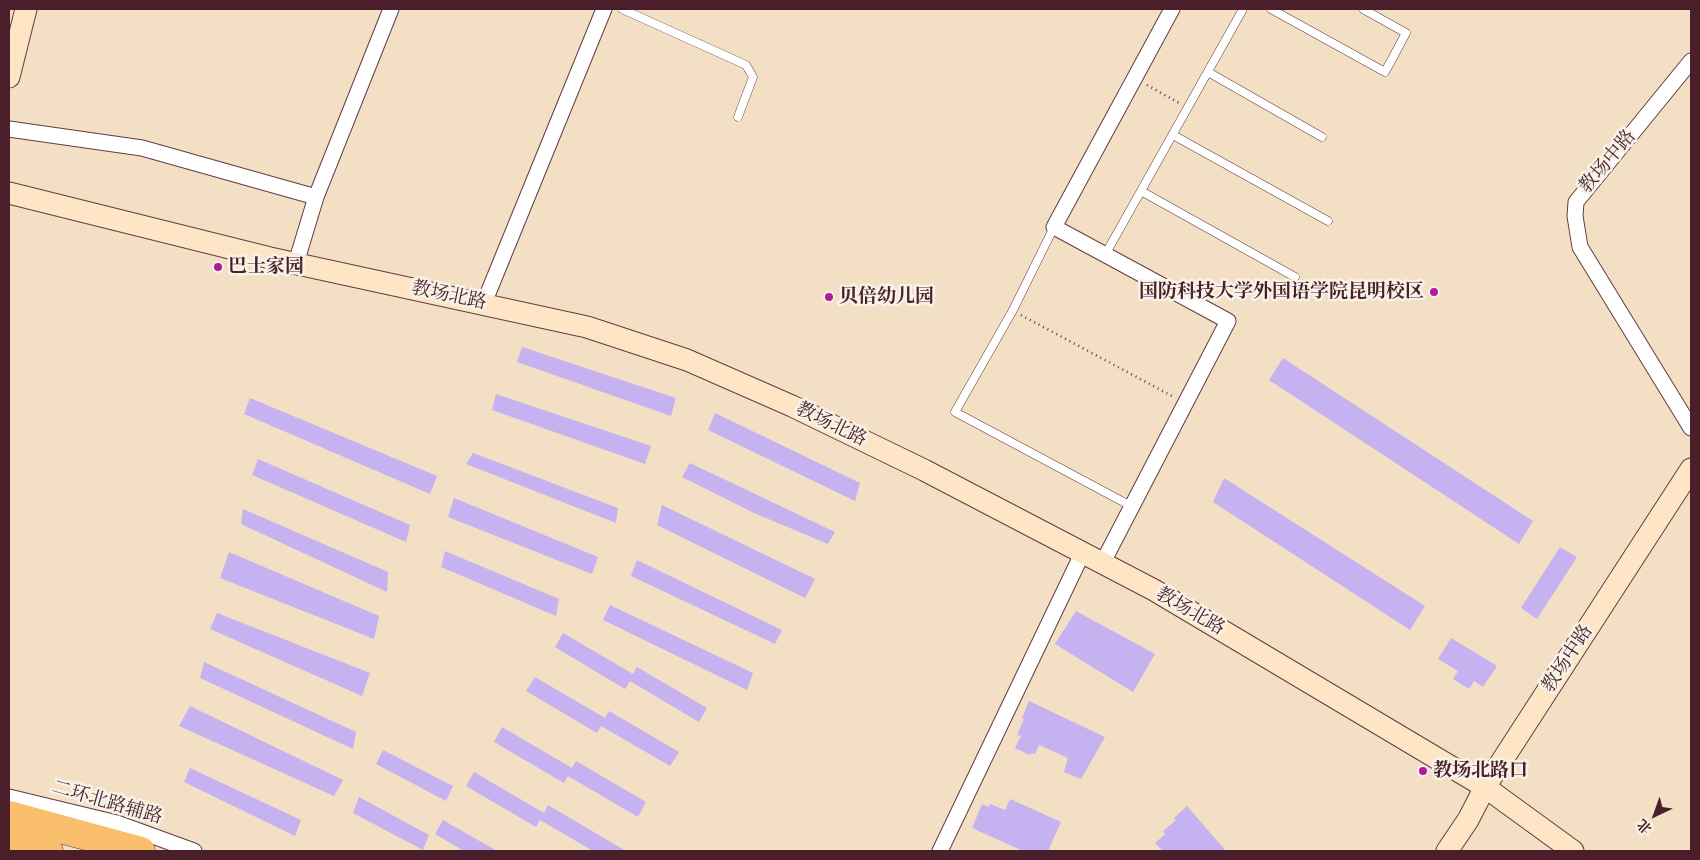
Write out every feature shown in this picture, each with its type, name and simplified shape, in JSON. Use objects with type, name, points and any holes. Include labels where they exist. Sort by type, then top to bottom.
[{"type":"highway","points":[[9,815],[92,836],[141,851]]},
{"type":"highway","points":[[9,841],[49,851]]},
{"type":"street","points":[[9,77],[26,9]]},
{"type":"street","points":[[296,263],[316,197],[391,9]]},
{"type":"street","points":[[1102,564],[1228,321],[1054,228],[1172,9]]},
{"type":"street","points":[[484,303],[601,10]]},
{"type":"street","name":"教场中路","points":[[1691,61],[1576,202],[1574,216],[1580,247],[1691,428]]},
{"type":"street","points":[[9,129],[142,148],[316,197]]},
{"type":"street","name":"教场北路","points":[[9,193],[296,263],[484,303],[587,328],[687,360],[792,406],[924,470],[1154,590],[1485,786],[1574,851]]},
{"type":"street","name":"教场中路","points":[[1447,851],[1468,820],[1485,786],[1691,469]]},
{"type":"street","points":[[940,851],[1082,554]]},
{"type":"street","name":"二环北路辅路","points":[[9,797],[116,824],[194,851]]},
{"type":"lane","points":[[622,9],[746,64],[753,77],[738,117]]},
{"type":"lane","points":[[1105,255],[1243,9]]},
{"type":"lane","points":[[1271,9],[1385,72],[1406,33],[1363,9]]},
{"type":"lane","points":[[1208,72],[1322,137]]},
{"type":"lane","points":[[1173,135],[1328,221]]},
{"type":"lane","points":[[1141,191],[1294,277]]},
{"type":"lane","points":[[1054,228],[1013,310],[955,412],[1131,506]]},
{"type":"path","points":[[1134,78],[1187,108]]},
{"type":"path","points":[[1013,310],[1185,403]]},
{"type":"building","points":[[522,347],[676,398],[671,416],[517,362]]},
{"type":"building","points":[[1283,358],[1533,521],[1519,544],[1269,380]]},
{"type":"building","points":[[496,394],[651,446],[645,464],[492,410]]},
{"type":"building","points":[[250,398],[437,476],[430,494],[244,414]]},
{"type":"building","points":[[715,413],[860,483],[855,501],[708,430]]},
{"type":"building","points":[[473,453],[618,508],[616,523],[466,464]]},
{"type":"building","points":[[258,459],[410,525],[406,542],[252,475]]},
{"type":"building","points":[[690,463],[835,532],[828,544],[754,513],[682,477]]},
{"type":"building","points":[[1224,478],[1425,606],[1410,630],[1213,502]]},
{"type":"building","points":[[454,498],[598,557],[592,574],[448,517]]},
{"type":"building","points":[[662,505],[815,579],[805,598],[657,525]]},
{"type":"building","points":[[243,509],[388,572],[387,592],[241,524]]},
{"type":"building","points":[[1560,547],[1577,557],[1537,619],[1521,608]]},
{"type":"building","points":[[445,551],[559,599],[556,616],[441,567]]},
{"type":"building","points":[[229,552],[379,616],[374,639],[220,578]]},
{"type":"building","points":[[637,560],[782,630],[775,644],[631,576]]},
{"type":"building","points":[[610,605],[753,673],[747,690],[603,620]]},
{"type":"building","points":[[1076,611],[1155,654],[1133,692],[1055,644]]},
{"type":"building","points":[[217,613],[370,673],[362,696],[210,629]]},
{"type":"building","points":[[563,633],[633,674],[637,667],[707,708],[699,722],[630,681],[625,689],[555,647]]},
{"type":"building","points":[[1451,638],[1497,666],[1483,687],[1474,681],[1469,689],[1453,679],[1458,671],[1438,659]]},
{"type":"building","points":[[204,662],[356,732],[353,749],[200,678]]},
{"type":"building","points":[[535,677],[605,718],[609,711],[679,752],[670,766],[601,726],[597,733],[526,691]]},
{"type":"building","points":[[1029,701],[1105,737],[1081,779],[1064,772],[1068,758],[1039,745],[1035,754],[1031,753],[1030,755],[1015,748],[1021,736],[1017,735]]},
{"type":"building","points":[[190,706],[343,780],[334,796],[179,726]]},
{"type":"building","points":[[502,727],[572,768],[576,761],[646,802],[638,817],[568,776],[564,783],[494,742]]},
{"type":"building","points":[[383,750],[453,786],[446,801],[376,764]]},
{"type":"building","points":[[190,768],[301,820],[295,836],[184,782]]},
{"type":"building","points":[[474,772],[544,813],[548,805],[626,851],[593,851],[540,820],[536,827],[466,786]]},
{"type":"building","points":[[359,797],[429,835],[423,850],[353,813]]},
{"type":"building","points":[[1010,799],[1061,822],[1048,851],[1023,851],[972,828],[982,804],[989,807],[990,804],[1005,810]]},
{"type":"building","points":[[1187,806],[1226,851],[1163,851],[1155,843],[1165,834],[1163,831],[1176,820],[1174,818]]},
{"type":"building","points":[[443,820],[497,851],[464,851],[435,834]]},
{"type":"place","name":"巴士家园","points":[[218,267]]},
{"type":"place","name":"国防科技大学外国语学院昆明校区","points":[[1434,292]]},
{"type":"place","name":"贝倍幼儿园","points":[[829,297]]},
{"type":"place","name":"教场北路口","points":[[1423,771]]}]
